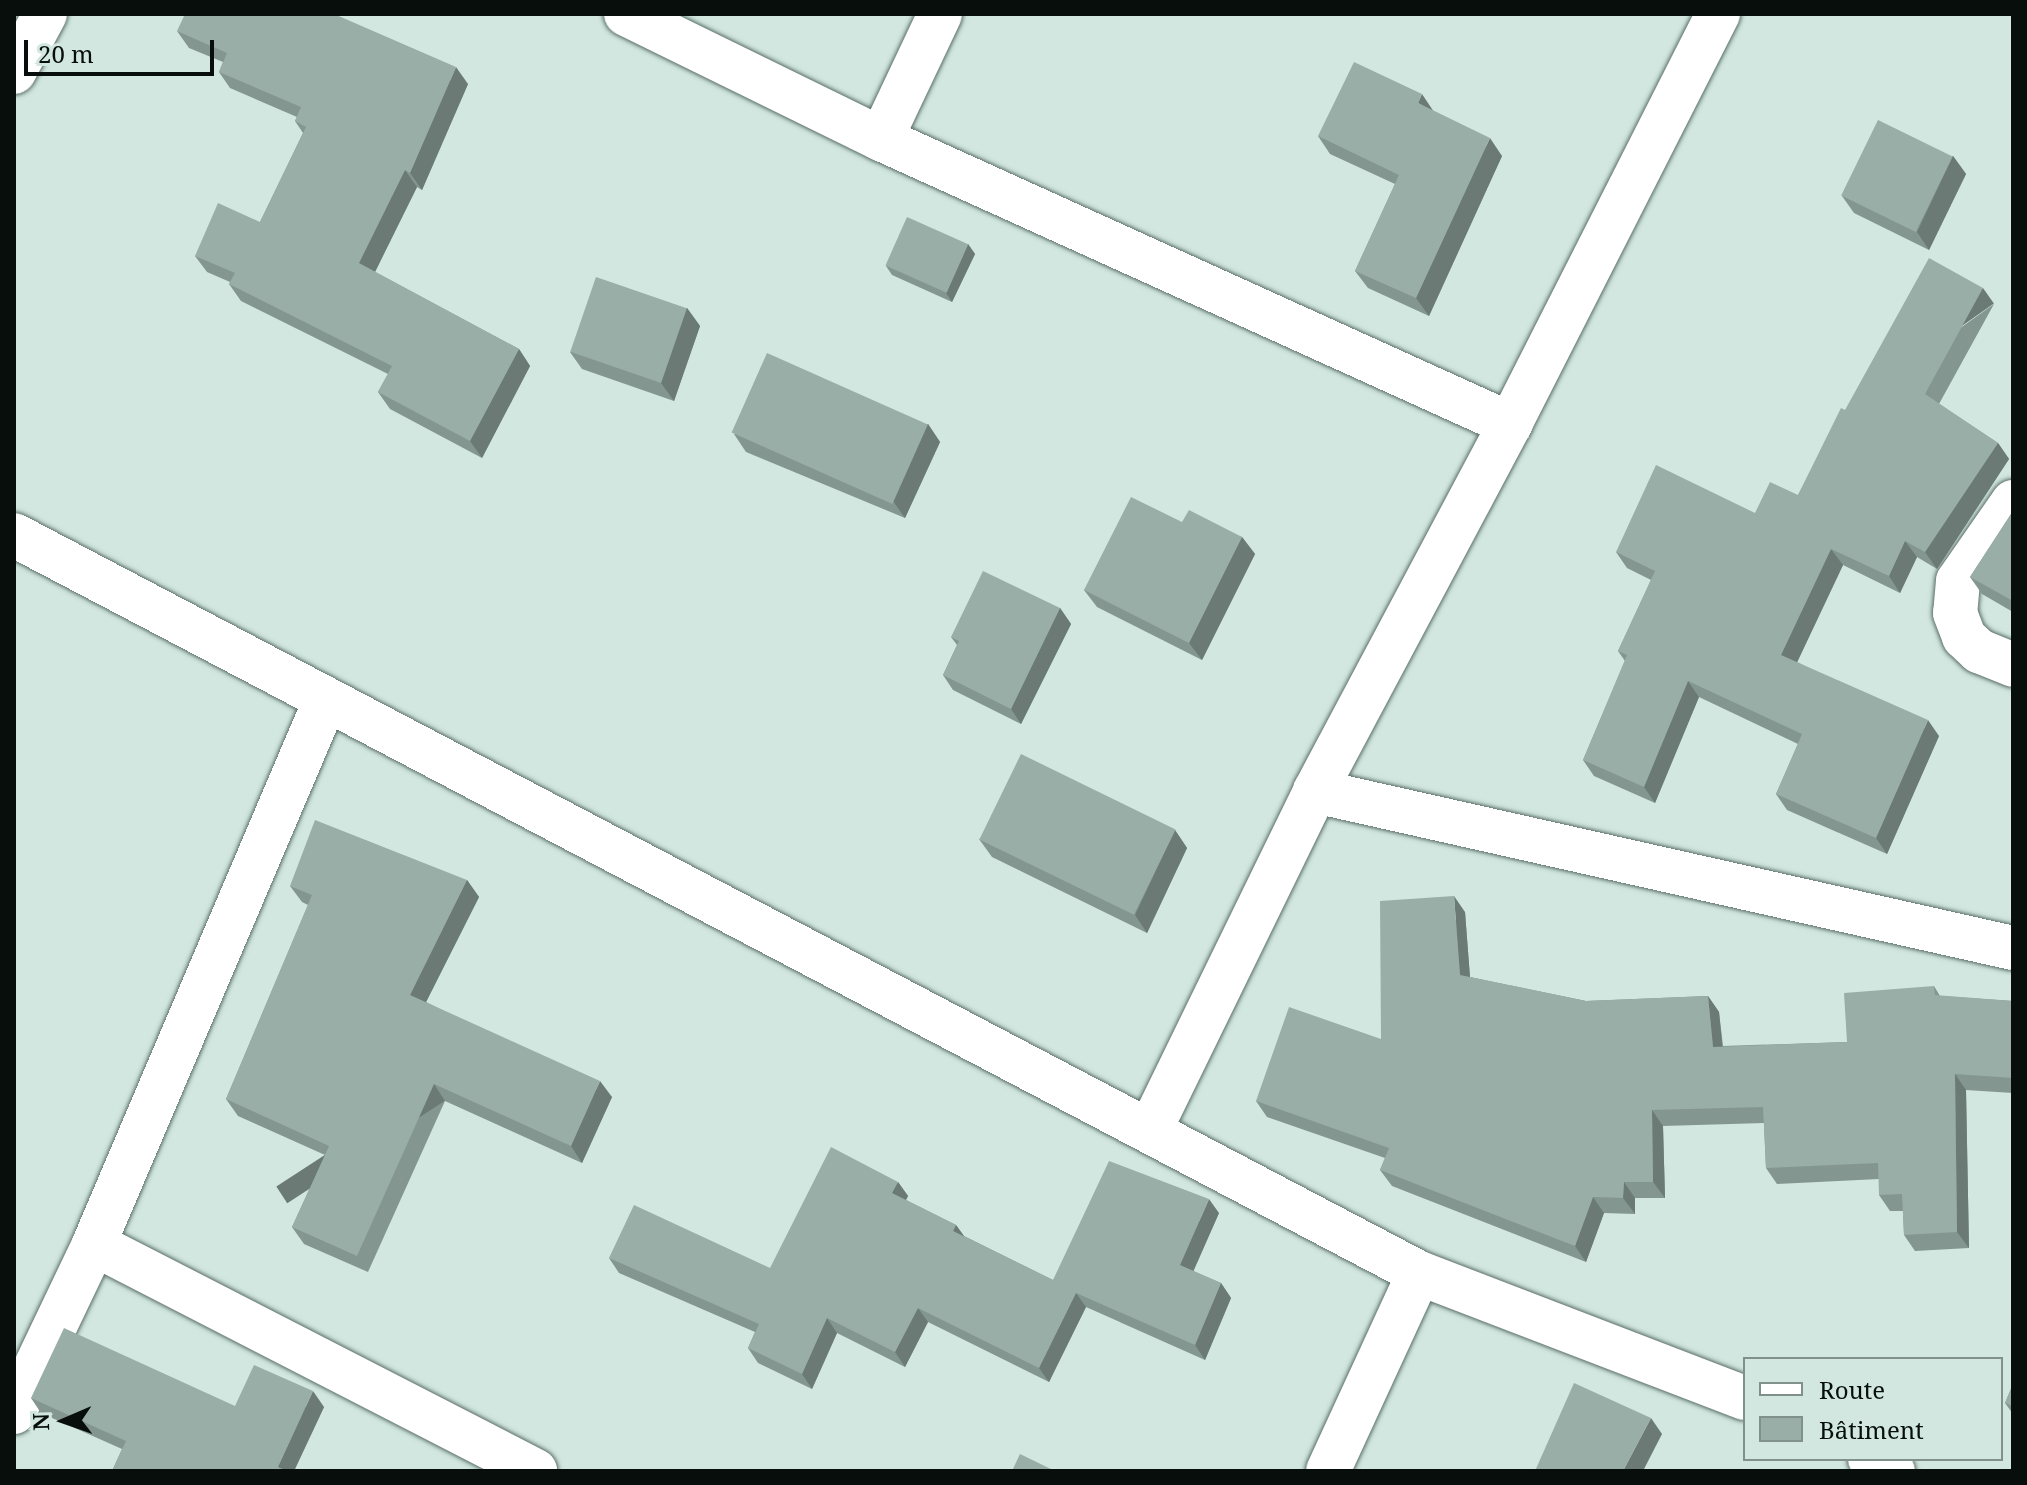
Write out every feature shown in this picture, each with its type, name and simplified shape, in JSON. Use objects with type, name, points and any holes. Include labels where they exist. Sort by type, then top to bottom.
[{"type":"street","points":[[14,72],[45,14]]},
{"type":"street","points":[[626,14],[881,139],[1510,424]]},
{"type":"street","points":[[881,139],[940,14]]},
{"type":"street","points":[[1150,1130],[1315,791],[1510,424],[1718,14]]},
{"type":"street","points":[[2013,502],[1958,581],[1955,613],[1964,637],[1979,651],[2013,665]]},
{"type":"street","points":[[14,535],[1419,1273],[1743,1397]]},
{"type":"street","points":[[14,1412],[94,1244],[325,701]]},
{"type":"street","points":[[1315,791],[2013,948]]},
{"type":"street","points":[[94,1244],[535,1471]]},
{"type":"street","points":[[1328,1471],[1419,1273]]},
{"type":"street","points":[[1874,1461],[1893,1471]]},
{"type":"building","points":[[185,14],[334,14],[456,67],[410,173],[405,170],[359,263],[519,349],[470,441],[378,392],[392,366],[229,284],[235,273],[195,256],[218,203],[260,222],[306,127],[295,121],[301,107],[219,72],[227,53],[177,31]]},
{"type":"building","points":[[1354,62],[1422,94],[1418,103],[1490,138],[1416,298],[1355,271],[1399,175],[1318,136]]},
{"type":"building","points":[[1878,120],[1953,156],[1916,232],[1841,195]]},
{"type":"building","points":[[907,217],[968,244],[947,293],[885,265]]},
{"type":"building","points":[[1929,258],[1983,288],[1925,394],[1998,443],[1925,552],[1905,541],[1889,576],[1831,549],[1781,655],[1928,720],[1876,838],[1776,794],[1802,734],[1688,681],[1644,787],[1583,760],[1627,655],[1618,651],[1655,571],[1616,552],[1656,465],[1755,513],[1770,482],[1798,495],[1841,408],[1845,410]]},
{"type":"building","points":[[596,277],[687,308],[661,383],[570,352]]},
{"type":"building","points":[[767,353],[928,425],[892,504],[732,432]]},
{"type":"building","points":[[1131,497],[1182,522],[1189,510],[1242,537],[1189,643],[1084,590]]},
{"type":"building","points":[[2013,511],[2013,601],[1970,577]]},
{"type":"building","points":[[983,571],[1060,608],[1011,709],[943,675],[959,641],[951,637]]},
{"type":"building","points":[[1021,754],[1176,829],[1134,915],[979,839]]},
{"type":"building","points":[[315,820],[467,880],[410,995],[600,1081],[571,1146],[434,1084],[357,1256],[292,1227],[329,1146],[226,1099],[312,895],[290,886]]},
{"type":"building","points":[[1454,896],[1460,975],[1586,1001],[1708,996],[1713,1047],[1847,1042],[1844,993],[1934,986],[1935,995],[2013,1001],[2013,1078],[1955,1074],[1957,1232],[1904,1235],[1902,1194],[1879,1195],[1878,1163],[1766,1168],[1763,1107],[1652,1110],[1653,1182],[1624,1182],[1623,1198],[1593,1197],[1575,1246],[1380,1170],[1389,1148],[1256,1101],[1289,1007],[1381,1039],[1380,901]]},
{"type":"building","points":[[831,1147],[898,1182],[892,1193],[956,1225],[953,1231],[1053,1280],[1109,1161],[1209,1199],[1180,1265],[1221,1283],[1195,1345],[1076,1293],[1039,1368],[918,1308],[895,1352],[827,1318],[802,1374],[748,1348],[759,1324],[609,1258],[634,1205],[770,1268]]},
{"type":"building","points":[[64,1328],[235,1406],[254,1365],[313,1391],[278,1467],[287,1471],[112,1471],[126,1441],[31,1398]]},
{"type":"building","points":[[1574,1383],[1651,1418],[1623,1471],[1535,1471]]},
{"type":"building","points":[[2013,1384],[2013,1406],[2005,1403]]},
{"type":"building","points":[[1020,1454],[1055,1471],[1012,1471]]}]
